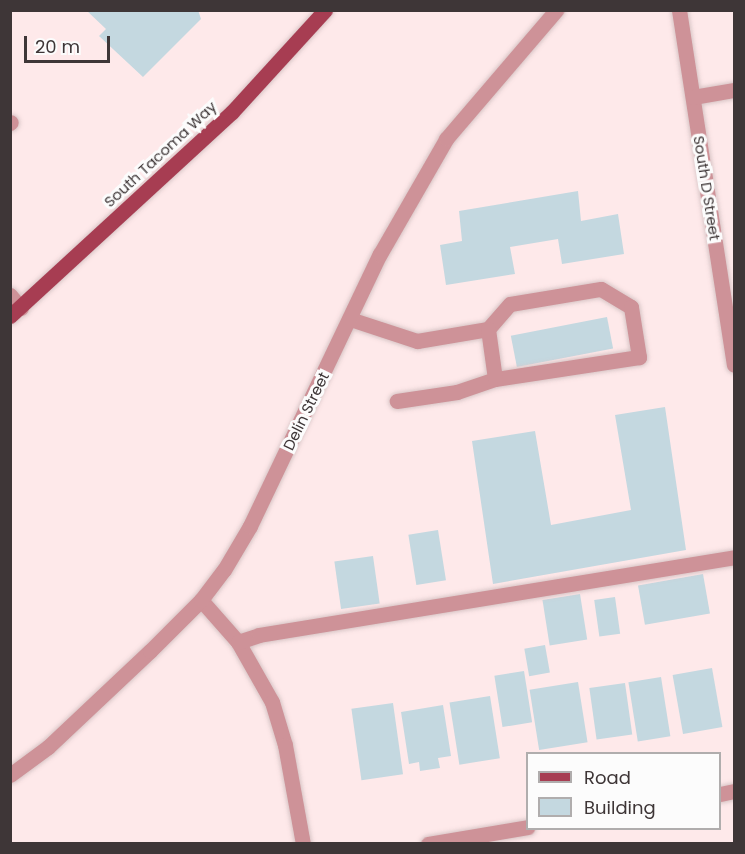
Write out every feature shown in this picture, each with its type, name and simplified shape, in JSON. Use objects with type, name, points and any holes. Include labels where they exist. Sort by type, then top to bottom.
[{"type":"main road","name":"South Tacoma Way","points":[[16,312],[232,112],[325,10]]},
{"type":"street","name":"Delin Street","points":[[10,775],[48,747],[201,600],[250,526],[381,254],[447,139],[556,10]]},
{"type":"street","name":"South D Street","points":[[679,10],[731,315],[735,365]]},
{"type":"street","points":[[693,97],[735,90]]},
{"type":"street","points":[[350,319],[417,341],[488,329],[510,304],[601,289],[632,308],[639,357],[495,379],[457,392],[397,400]]},
{"type":"street","points":[[10,295],[16,312]]},
{"type":"street","points":[[488,329],[495,379]]},
{"type":"street","points":[[238,642],[259,635],[735,557]]},
{"type":"street","points":[[201,600],[238,642],[272,702],[285,745],[303,843]]},
{"type":"street","points":[[428,843],[526,826]]},
{"type":"building","points":[[86,10],[198,10],[201,19],[143,77],[99,36],[106,29]]},
{"type":"building","points":[[578,191],[581,221],[618,214],[624,254],[562,264],[558,239],[510,247],[515,274],[446,285],[440,245],[462,241],[459,211]]},
{"type":"building","points":[[607,317],[613,348],[517,367],[511,336]]},
{"type":"building","points":[[665,407],[686,550],[493,584],[472,441],[535,431],[551,525],[631,510],[615,415]]},
{"type":"building","points":[[438,530],[446,580],[416,585],[408,535]]},
{"type":"building","points":[[373,556],[380,604],[341,609],[334,561]]},
{"type":"building","points":[[703,574],[710,613],[645,625],[638,585]]},
{"type":"building","points":[[580,594],[587,639],[550,645],[542,600]]},
{"type":"building","points":[[615,597],[620,634],[599,637],[594,600]]},
{"type":"building","points":[[545,645],[550,673],[529,676],[524,649]]},
{"type":"building","points":[[712,668],[722,727],[683,734],[673,675]]},
{"type":"building","points":[[524,671],[532,722],[503,727],[494,676]]},
{"type":"building","points":[[661,677],[670,736],[638,741],[628,682]]},
{"type":"building","points":[[578,682],[588,742],[539,750],[530,690]]},
{"type":"building","points":[[625,683],[632,734],[597,740],[589,688]]},
{"type":"building","points":[[490,696],[500,758],[459,765],[450,702]]},
{"type":"building","points":[[393,703],[403,774],[361,780],[351,709]]},
{"type":"building","points":[[443,705],[451,756],[438,758],[440,768],[420,771],[419,762],[409,764],[401,712]]}]
